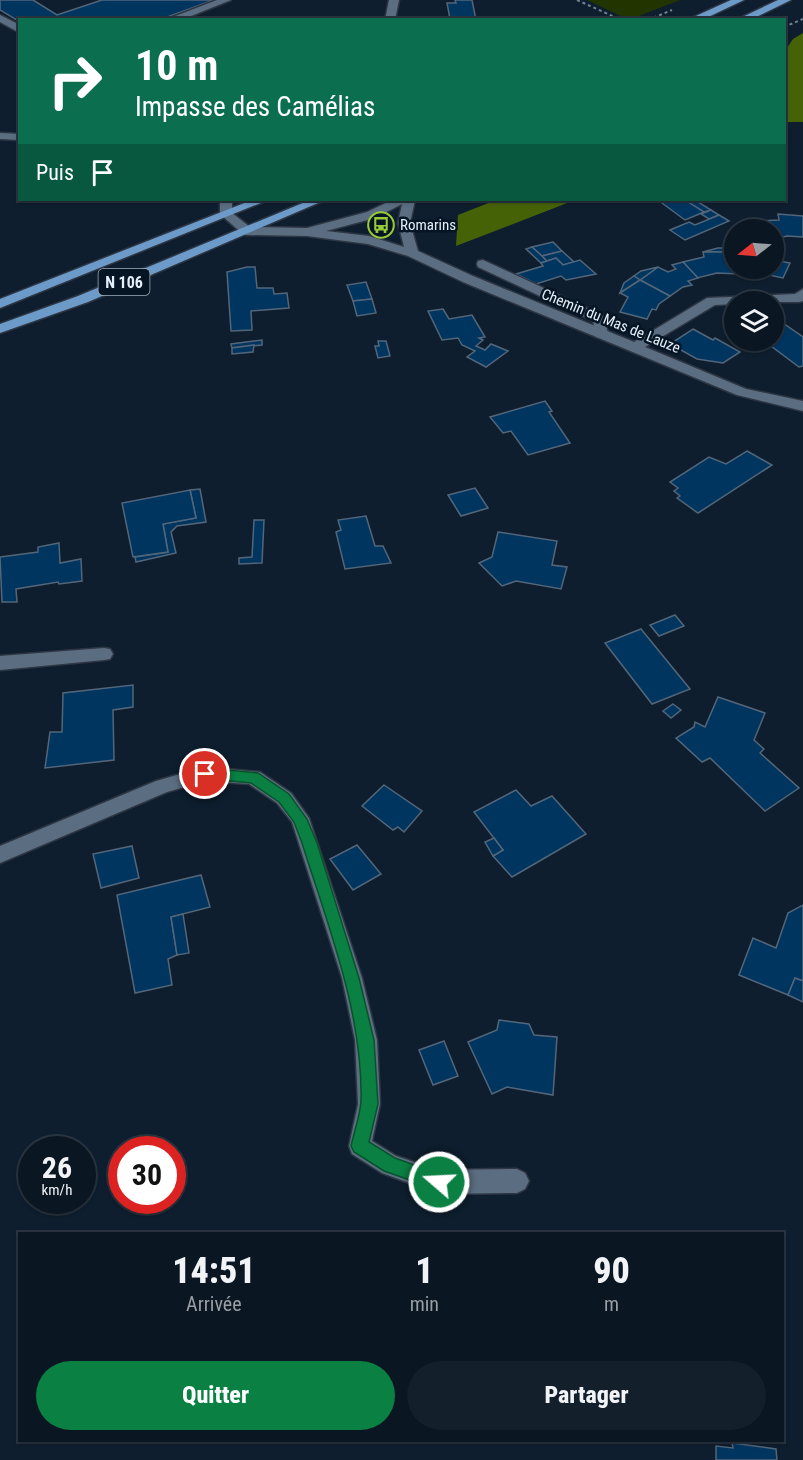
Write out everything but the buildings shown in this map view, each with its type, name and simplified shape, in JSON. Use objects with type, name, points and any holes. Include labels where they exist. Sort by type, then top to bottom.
[{"type":"main road","points":[[697,18],[739,0]]},
{"type":"main road","points":[[746,18],[786,0]]},
{"type":"main road","name":"N 106","points":[[0,304],[259,201]]},
{"type":"main road","name":"N 106","points":[[0,329],[83,299],[317,201]]},
{"type":"street","points":[[176,18],[226,0]]},
{"type":"street","points":[[390,18],[394,0]]},
{"type":"street","points":[[0,18],[18,29]]},
{"type":"street","points":[[0,136],[18,138]]},
{"type":"street","points":[[226,201],[226,214],[247,231],[307,232],[371,215],[398,201]]},
{"type":"street","points":[[409,201],[404,223],[412,253]]},
{"type":"street","name":"Chemin du Mas de Lauze","points":[[307,232],[369,240],[412,253],[468,279],[742,392],[803,406]]},
{"type":"street","points":[[483,264],[599,319],[601,334]]},
{"type":"street","points":[[634,348],[712,301],[799,298],[803,293]]},
{"type":"street","points":[[0,663],[104,654]]},
{"type":"street","points":[[0,855],[163,786],[205,774],[253,777],[284,798],[300,819],[310,843],[352,978],[366,1040],[369,1104],[360,1146],[390,1165],[439,1182],[517,1181]]},
{"type":"path","points":[[577,0],[617,18]]},
{"type":"path","points":[[786,26],[803,19]]},
{"type":"shaded area","points":[[587,0],[680,0],[634,18],[625,18]]},
{"type":"shaded area","points":[[803,33],[803,122],[786,122],[786,50],[793,39]]},
{"type":"shaded area","points":[[493,201],[572,201],[456,246],[458,215]]},
{"type":"place","name":"Romarins","points":[[381,225]]},
{"type":"route","points":[[205,774],[253,777],[284,798],[300,819],[310,843],[352,978],[366,1040],[369,1104],[360,1146],[390,1165],[439,1182]]}]
